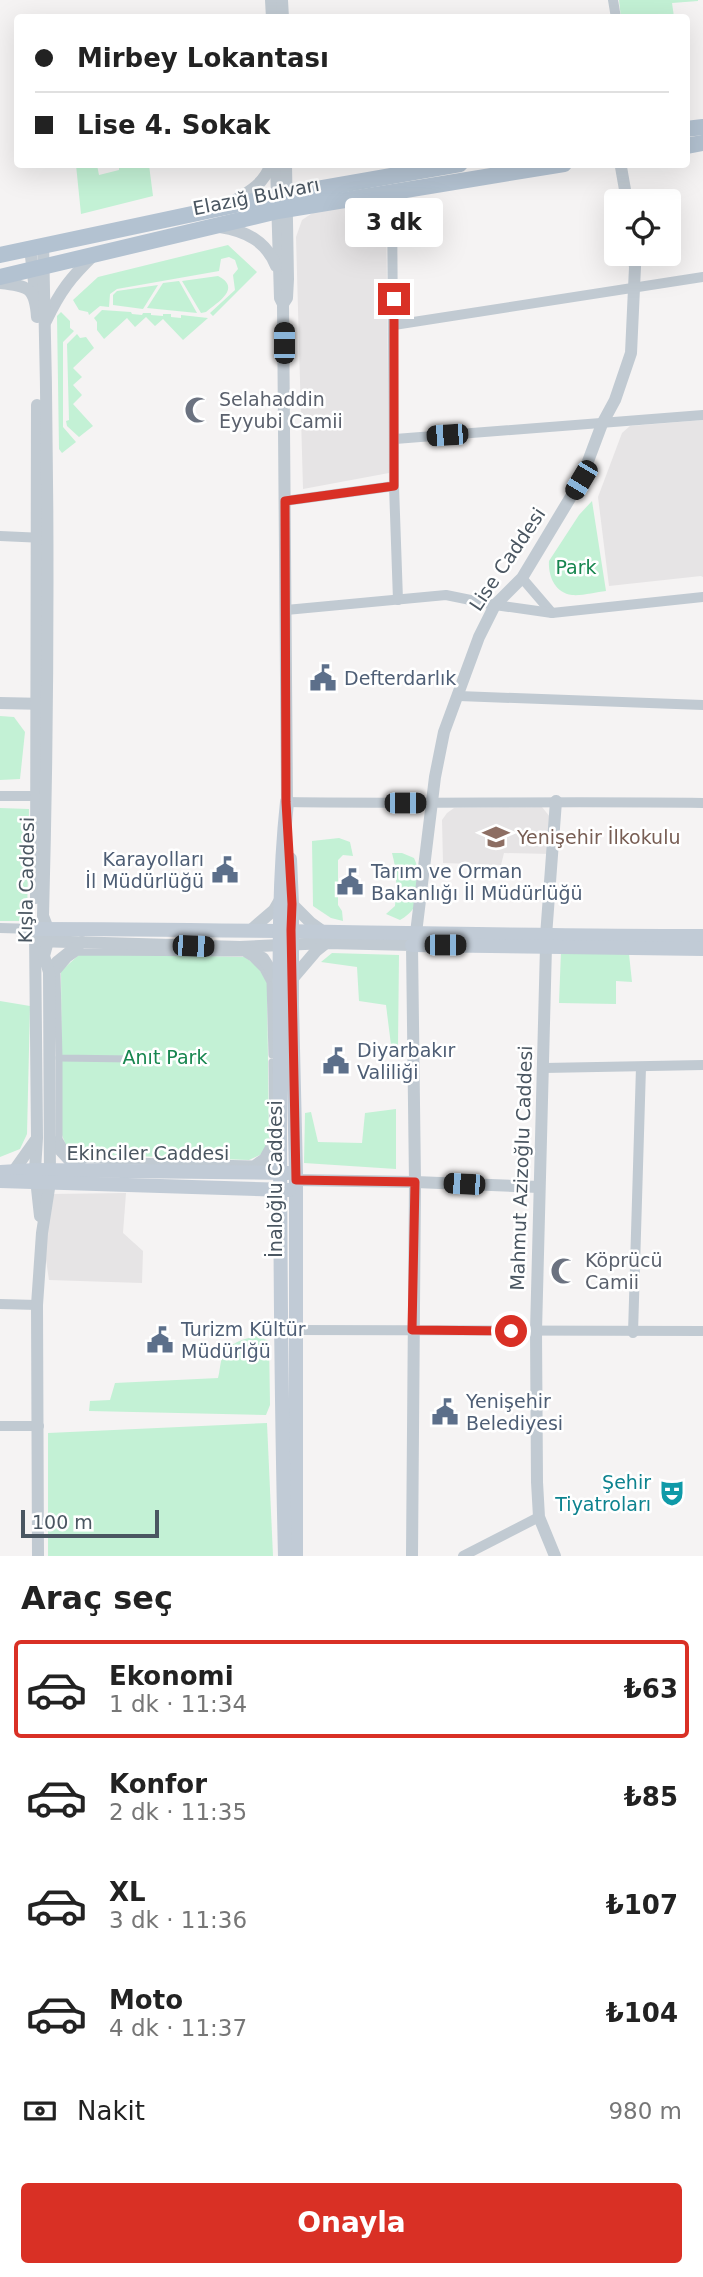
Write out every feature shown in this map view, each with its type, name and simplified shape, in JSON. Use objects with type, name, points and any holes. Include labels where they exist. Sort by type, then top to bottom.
[{"type":"main road","name":"Elazığ Bulvarı","points":[[0,277],[213,226],[282,203],[442,168]]},
{"type":"main road","name":"Elazığ Bulvarı","points":[[0,254],[223,208],[392,193],[540,168]]},
{"type":"main road","points":[[286,802],[282,850],[287,900],[287,981]]},
{"type":"main road","points":[[42,935],[252,929],[285,938],[546,941],[703,949]]},
{"type":"main road","points":[[546,941],[703,936]]},
{"type":"main road","name":"İnaloğlu Caddesi","points":[[285,1556],[279,1191],[287,981]]},
{"type":"main road","name":"İnaloğlu Caddesi","points":[[287,981],[296,1181],[296,1556]]},
{"type":"main road","name":"Ekinciler Caddesi","points":[[0,1181],[88,1171],[280,1172],[296,1181]]},
{"type":"main road","name":"Ekinciler Caddesi","points":[[6,1172],[279,1191],[296,1181]]},
{"type":"street","points":[[223,208],[257,186],[269,168]]},
{"type":"street","points":[[277,168],[288,279],[284,304],[286,802],[703,803]]},
{"type":"street","points":[[284,304],[279,298],[279,276],[286,168]]},
{"type":"street","points":[[622,168],[625,189]]},
{"type":"street","points":[[392,193],[394,486],[398,600]]},
{"type":"street","points":[[213,226],[236,229],[257,239],[269,251],[279,276]]},
{"type":"street","name":"Kışla Caddesi","points":[[37,247],[45,324],[41,796],[42,935],[49,972],[42,1233],[37,1306]]},
{"type":"street","points":[[45,324],[64,287],[95,254]]},
{"type":"street","name":"Lise Caddesi","points":[[412,1556],[414,939],[435,777],[444,732],[479,637],[495,605],[522,578],[581,480],[602,424],[615,400],[631,353],[635,266]]},
{"type":"street","points":[[0,536],[43,538],[36,299],[38,268]]},
{"type":"street","points":[[394,326],[703,277]]},
{"type":"street","points":[[0,283],[20,285],[36,299]]},
{"type":"street","points":[[395,439],[703,415]]},
{"type":"street","points":[[285,501],[394,486]]},
{"type":"street","points":[[522,578],[552,613]]},
{"type":"street","points":[[286,610],[446,595],[552,613],[703,597]]},
{"type":"street","points":[[459,696],[703,705]]},
{"type":"street","points":[[0,703],[42,704]]},
{"type":"street","points":[[0,796],[41,796]]},
{"type":"street","name":"Mahmut Azizoğlu Caddesi","points":[[555,1556],[539,1517],[536,1331],[546,941],[556,801]]},
{"type":"street","points":[[240,947],[263,958],[287,981],[326,938],[287,900],[252,929]]},
{"type":"street","points":[[0,928],[82,942],[240,947],[285,938]]},
{"type":"street","points":[[6,1172],[43,1138],[42,935]]},
{"type":"street","points":[[49,972],[82,942]]},
{"type":"street","points":[[78,952],[244,953],[263,969],[270,982],[273,1139],[263,1157],[253,1164],[126,1163],[86,1160],[72,1156],[59,1139],[59,1058],[57,972],[78,952]]},
{"type":"street","points":[[59,1058],[133,1059]]},
{"type":"street","points":[[544,1068],[703,1065]]},
{"type":"street","points":[[633,1333],[641,1067]]},
{"type":"street","points":[[43,1138],[72,1163],[88,1171]]},
{"type":"street","points":[[251,1172],[274,1156],[280,1146]]},
{"type":"street","name":"Ekinciler Caddesi","points":[[296,1181],[539,1187]]},
{"type":"street","points":[[0,1304],[37,1306],[38,1556]]},
{"type":"street","points":[[294,1330],[633,1333],[703,1331]]},
{"type":"street","points":[[0,1426],[39,1426]]},
{"type":"street","points":[[463,1556],[539,1517]]},
{"type":"shaded area","points":[[386,198],[389,473],[303,489],[296,237],[302,220],[314,212]]},
{"type":"shaded area","points":[[703,420],[703,577],[609,586],[598,497],[622,433],[630,426]]},
{"type":"shaded area","name":"Yenişehir İlkokulu","points":[[542,807],[550,817],[551,854],[504,853],[501,865],[443,863],[442,820],[454,808]]},
{"type":"shaded area","points":[[126,1193],[123,1233],[143,1251],[142,1283],[49,1280],[42,1233],[51,1194]]},
{"type":"green space","points":[[619,0],[698,0],[672,3],[674,14],[621,14]]},
{"type":"green space","points":[[76,168],[98,168],[99,175],[119,168],[149,168],[153,196],[81,214]]},
{"type":"green space","points":[[228,245],[257,272],[213,316],[210,313],[235,290],[233,275],[238,269],[235,260],[229,257],[221,259],[219,271],[117,289],[110,294],[109,307],[100,306],[89,315],[88,312],[79,310],[73,300],[98,277]]},
{"type":"green space","points":[[218,276],[228,285],[226,295],[206,312],[201,313],[182,281]]},
{"type":"green space","points":[[179,281],[197,313],[147,308],[163,283]]},
{"type":"green space","points":[[158,285],[143,309],[113,305],[113,295],[117,291]]},
{"type":"green space","points":[[102,310],[208,318],[183,340],[163,319],[155,326],[146,317],[135,327],[127,318],[104,339],[97,330],[94,318]]},
{"type":"green space","points":[[61,312],[70,321],[70,328],[74,331],[63,342],[63,427],[76,442],[62,453],[59,449],[57,316]]},
{"type":"green space","points":[[77,334],[80,338],[86,337],[94,348],[73,368],[82,377],[73,385],[82,395],[73,404],[93,426],[79,437],[67,426],[66,421],[69,420],[67,344]]},
{"type":"green space","name":"Park","points":[[592,501],[606,591],[566,594],[554,583],[549,561],[579,515]]},
{"type":"green space","points":[[0,716],[14,717],[25,732],[20,779],[0,780]]},
{"type":"green space","points":[[0,808],[29,809],[27,921],[0,921]]},
{"type":"green space","points":[[339,838],[350,842],[353,856],[343,855],[338,860],[338,905],[343,921],[331,918],[313,906],[312,841]]},
{"type":"green space","points":[[392,853],[402,853],[414,858],[420,884],[418,901],[408,915],[400,920],[386,914],[395,906],[396,879]]},
{"type":"green space","points":[[561,951],[629,954],[632,982],[616,981],[616,1004],[559,1003]]},
{"type":"green space","name":"Anıt Park","points":[[81,953],[245,957],[258,967],[267,982],[269,1139],[264,1153],[249,1160],[75,1154],[66,1146],[62,1135],[61,971]]},
{"type":"green space","points":[[332,953],[399,955],[398,1045],[391,1045],[386,1005],[359,1001],[357,967],[321,962]]},
{"type":"green space","points":[[0,1001],[30,1006],[27,1134],[20,1149],[0,1157]]},
{"type":"green space","points":[[396,1109],[396,1169],[304,1163],[305,1113],[311,1112],[318,1142],[362,1143],[365,1113]]},
{"type":"green space","points":[[257,1336],[269,1341],[270,1405],[266,1415],[89,1411],[90,1401],[110,1400],[115,1383],[218,1378],[222,1358],[229,1347]]},
{"type":"green space","points":[[267,1423],[273,1556],[48,1556],[48,1433]]},
{"type":"place","name":"Selahaddin Eyyubi Camii","points":[[198,410]]},
{"type":"place","name":"Defterdarlık","points":[[323,678]]},
{"type":"place","name":"Yenişehir İlkokulu","points":[[496,837]]},
{"type":"place","name":"Karayolları İl Müdürlüğü","points":[[225,870]]},
{"type":"place","name":"Tarım ve Orman Bakanlığı İl Müdürlüğü","points":[[350,882]]},
{"type":"place","name":"Diyarbakır Valiliği","points":[[336,1061]]},
{"type":"place","name":"Köprücü Camii","points":[[564,1271]]},
{"type":"place","name":"Turizm Kültür Müdürlğü","points":[[160,1340]]},
{"type":"place","name":"Yenişehir Belediyesi","points":[[445,1412]]},
{"type":"place","name":"Şehir Tiyatroları","points":[[672,1493]]},
{"type":"route","points":[[394,299],[394,486],[285,501],[286,802],[292,904],[296,1180],[415,1182],[412,1330],[511,1331]]}]
